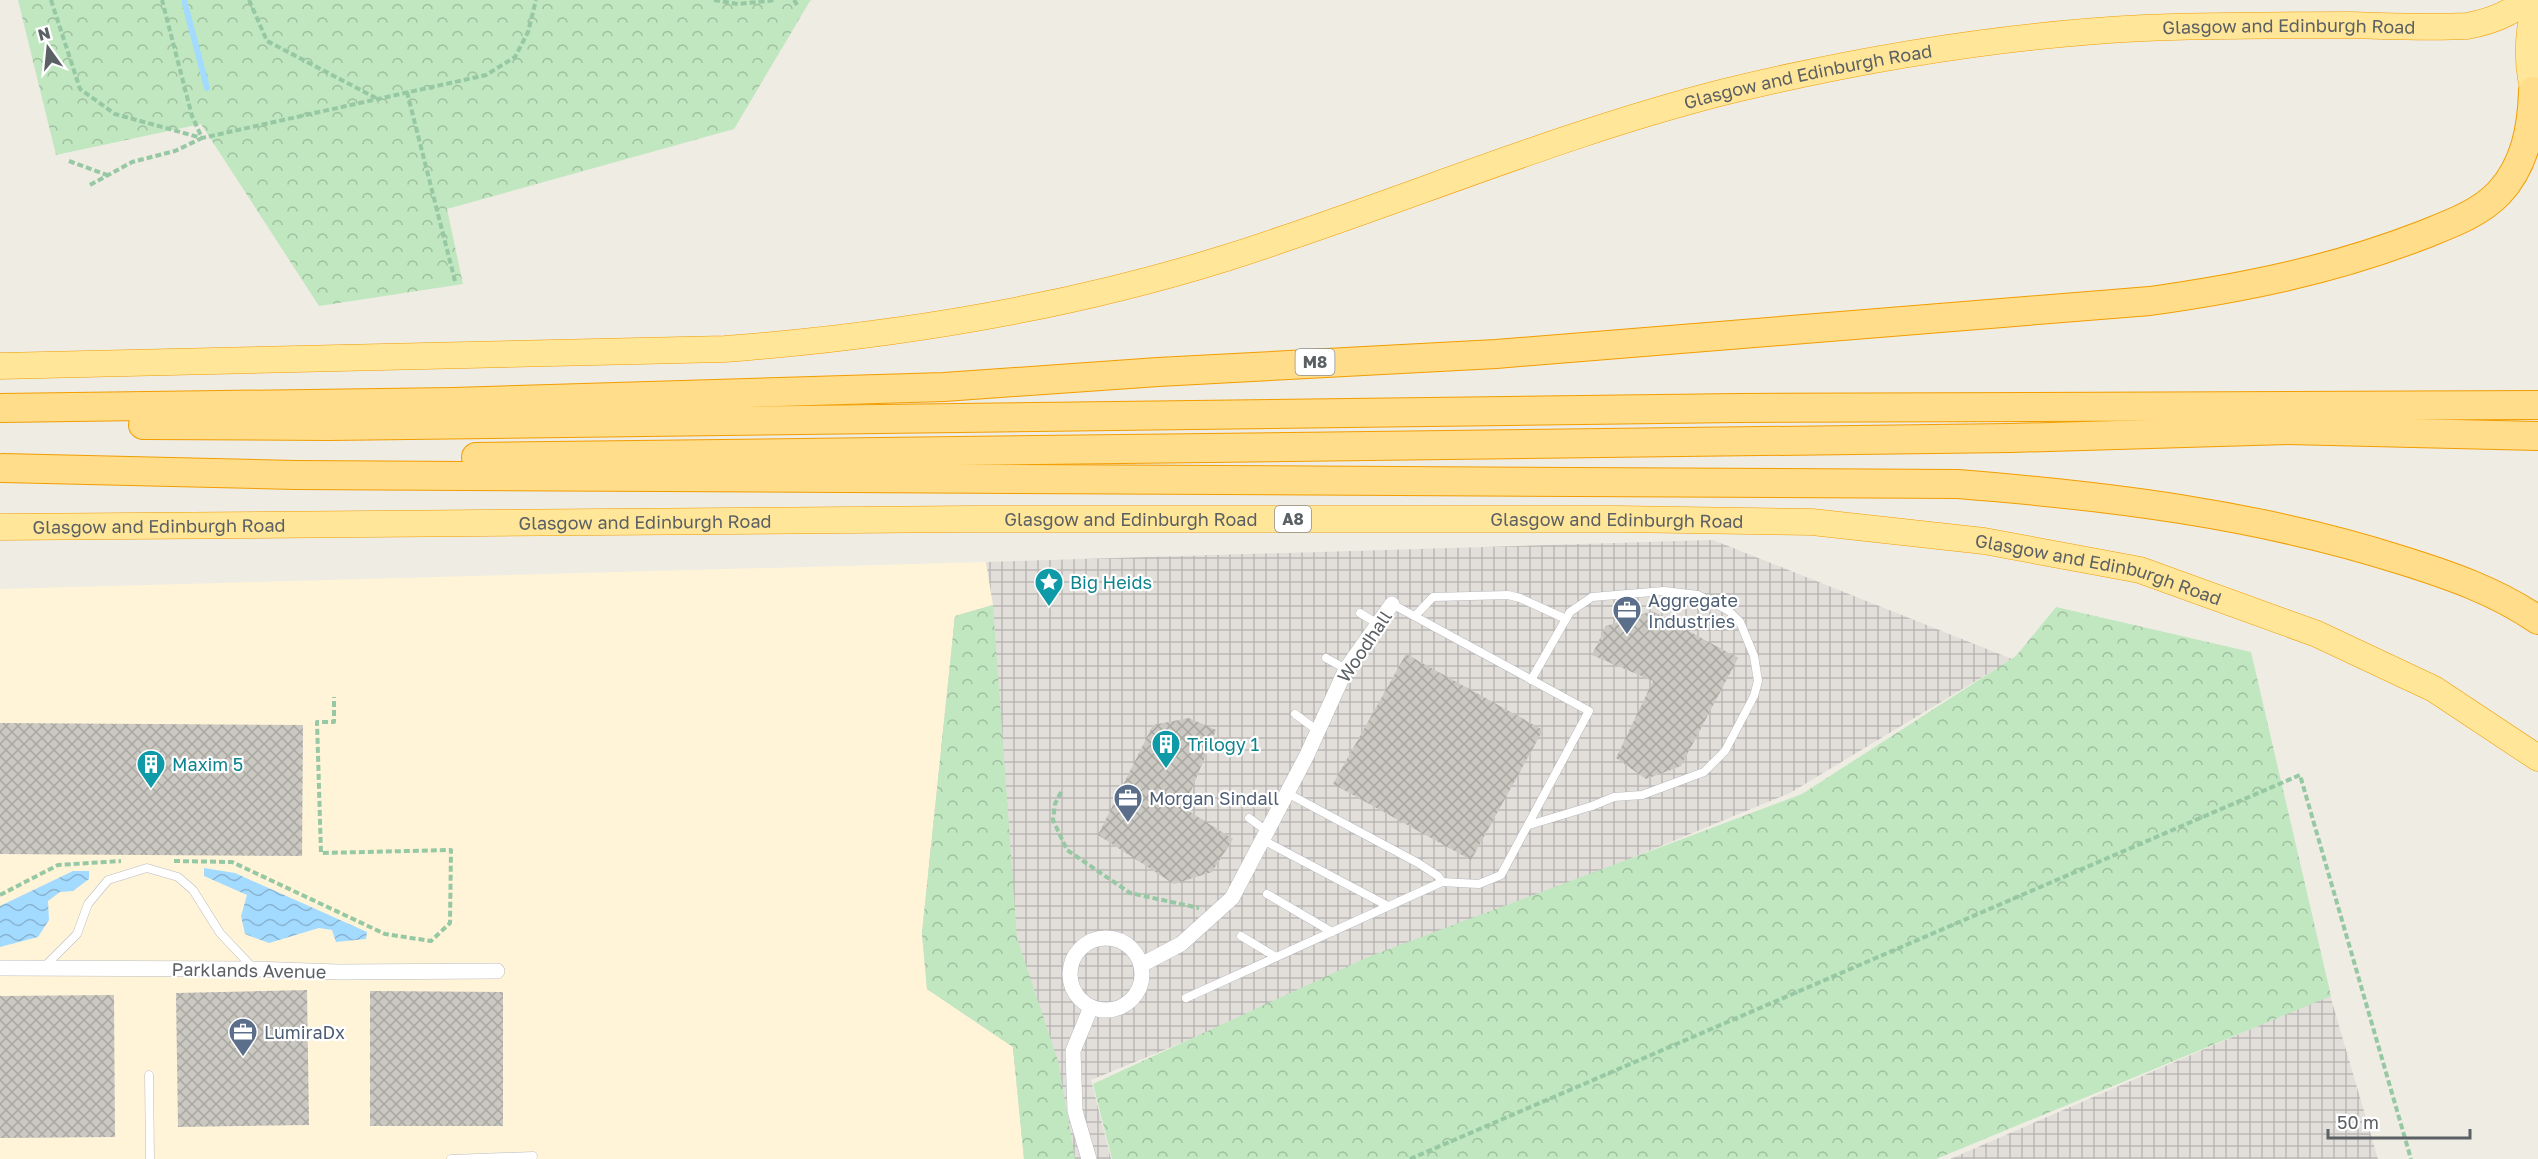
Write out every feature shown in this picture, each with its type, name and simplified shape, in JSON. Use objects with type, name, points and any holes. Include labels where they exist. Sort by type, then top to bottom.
[{"type":"highway","name":"Glasgow and Edinburgh Road","points":[[0,366],[725,349],[816,341],[946,325],[1062,302],[1200,265],[1643,116],[1723,93],[1844,66],[2013,39],[2144,28],[2268,25],[2467,26],[2505,15],[2527,0]]},
{"type":"highway","points":[[2536,0],[2528,48],[2536,98]]},
{"type":"highway","name":"M8","points":[[0,408],[453,402],[944,387],[1248,366],[1496,354],[2150,302],[2300,275],[2397,245],[2471,213],[2500,192],[2518,165],[2531,126],[2536,98]]},
{"type":"highway","points":[[0,424],[329,426],[1750,408],[2538,405]]},
{"type":"highway","points":[[2,468],[296,459],[2011,438],[2288,430],[2538,436]]},
{"type":"highway","points":[[1312,445],[1387,458],[1750,464],[1861,470],[1908,483]]},
{"type":"highway","points":[[2,468],[296,475],[1958,483],[2040,490],[2177,507],[2253,521],[2351,544],[2467,582],[2497,595],[2538,620]]},
{"type":"highway","name":"Glasgow and Edinburgh Road","points":[[0,527],[968,519],[1618,519],[1812,522],[1984,541],[2140,570],[2317,634],[2434,689],[2538,758]]},
{"type":"street","name":"Woodhall","points":[[1141,965],[1181,944],[1232,898],[1318,731],[1346,669],[1392,604]]},
{"type":"street","points":[[1096,940],[1118,940],[1134,951],[1141,965],[1141,983],[1137,994],[1128,1003],[1116,1009],[1091,1007],[1074,990],[1071,978],[1072,964],[1082,948],[1096,940]]},
{"type":"street","name":"Parklands Avenue","points":[[0,968],[254,969],[338,972],[497,971]]},
{"type":"street","points":[[1089,1159],[1075,1111],[1073,1051],[1091,1007]]},
{"type":"lane","points":[[1529,825],[1592,806],[1614,796],[1642,795],[1704,772],[1725,751],[1754,696],[1758,681],[1754,656],[1740,622],[1729,611],[1698,595],[1664,591],[1592,597],[1570,612],[1531,680]]},
{"type":"lane","points":[[1415,616],[1433,597],[1508,595],[1520,598],[1566,619]]},
{"type":"lane","name":"Woodhall","points":[[1392,604],[1588,711],[1501,875],[1479,884],[1442,882]]},
{"type":"lane","points":[[1360,613],[1378,624]]},
{"type":"lane","points":[[1326,658],[1346,669]]},
{"type":"lane","points":[[1295,714],[1318,731]]},
{"type":"lane","points":[[1186,998],[1442,882],[1438,876],[1418,863],[1287,793]]},
{"type":"lane","points":[[1250,818],[1265,835],[1388,906]]},
{"type":"lane","points":[[44,968],[77,934],[88,904],[108,880],[147,868],[178,877],[193,890],[220,933],[254,969]]},
{"type":"lane","points":[[1267,894],[1332,932]]},
{"type":"lane","points":[[1241,936],[1276,957]]},
{"type":"lane","points":[[149,1075],[150,1159]]},
{"type":"lane","points":[[451,1159],[533,1156]]},
{"type":"path","points":[[51,0],[80,88],[115,114],[202,138]]},
{"type":"path","points":[[162,0],[192,116],[202,138]]},
{"type":"path","points":[[249,0],[267,42],[376,98]]},
{"type":"path","points":[[90,185],[132,162],[175,151],[202,138],[486,75],[515,57],[528,32],[536,0]]},
{"type":"path","points":[[714,0],[738,4],[776,0]]},
{"type":"path","points":[[794,0],[797,5]]},
{"type":"path","points":[[407,92],[454,280]]},
{"type":"path","points":[[69,161],[107,175]]},
{"type":"path","points":[[0,895],[58,865],[122,861],[147,868],[162,861],[232,862],[385,934],[431,941],[450,923],[451,850],[321,854],[317,722],[334,722],[334,698]]},
{"type":"path","points":[[1410,1159],[2300,775],[2411,1159]]},
{"type":"path","points":[[1061,792],[1055,804],[1053,820],[1067,850],[1130,893],[1217,912]]},
{"type":"shaded area","points":[[1713,540],[2012,659],[1790,793],[1091,1080],[1111,1159],[1024,1159],[1013,1047],[927,989],[922,933],[955,616],[993,605],[986,562]]},
{"type":"shaded area","points":[[986,562],[993,605],[955,616],[922,933],[927,989],[1013,1047],[1024,1159],[0,1159],[0,589]]},
{"type":"shaded area","points":[[2330,995],[2378,1159],[1950,1159]]},
{"type":"green space","points":[[18,0],[812,0],[734,129],[447,209],[463,284],[319,306],[201,124],[56,155]]},
{"type":"green space","points":[[993,605],[1017,938],[1058,1061],[1075,1159],[1024,1159],[1013,1047],[927,989],[922,933],[955,616]]},
{"type":"green space","points":[[2056,607],[2251,652],[2331,996],[1936,1159],[1112,1159],[1093,1084],[1368,957],[1802,794],[2016,656]]},
{"type":"water","points":[[204,868],[235,873],[367,932],[366,939],[336,942],[332,930],[319,928],[269,943],[245,934],[241,916],[247,895],[204,876]]},
{"type":"water","points":[[73,871],[89,871],[89,879],[73,891],[60,892],[48,901],[49,920],[38,937],[0,947],[0,906]]},
{"type":"building","points":[[1652,611],[1738,658],[1681,766],[1646,779],[1616,758],[1653,681],[1592,655],[1606,626]]},
{"type":"building","points":[[1406,654],[1543,730],[1471,860],[1333,784]]},
{"type":"building","name":"Trilogy 1","points":[[1189,718],[1216,730],[1184,808],[1233,839],[1212,872],[1174,884],[1098,835],[1153,725]]},
{"type":"building","name":"Maxim 5","points":[[0,723],[303,725],[302,856],[0,854]]},
{"type":"building","points":[[307,990],[309,1125],[178,1127],[176,993]]},
{"type":"building","points":[[370,991],[503,992],[503,1126],[370,1126]]},
{"type":"building","points":[[114,995],[115,1137],[0,1138],[0,996]]},
{"type":"waterway","points":[[184,0],[207,88]]},
{"type":"place","name":"Big Heids","points":[[1049,608]]},
{"type":"place","name":"Aggregate Industries","points":[[1627,636]]},
{"type":"place","name":"Trilogy 1","points":[[1166,770]]},
{"type":"place","name":"Maxim 5","points":[[151,790]]},
{"type":"place","name":"Morgan Sindall","points":[[1128,824]]},
{"type":"place","name":"LumiraDx","points":[[243,1058]]}]
